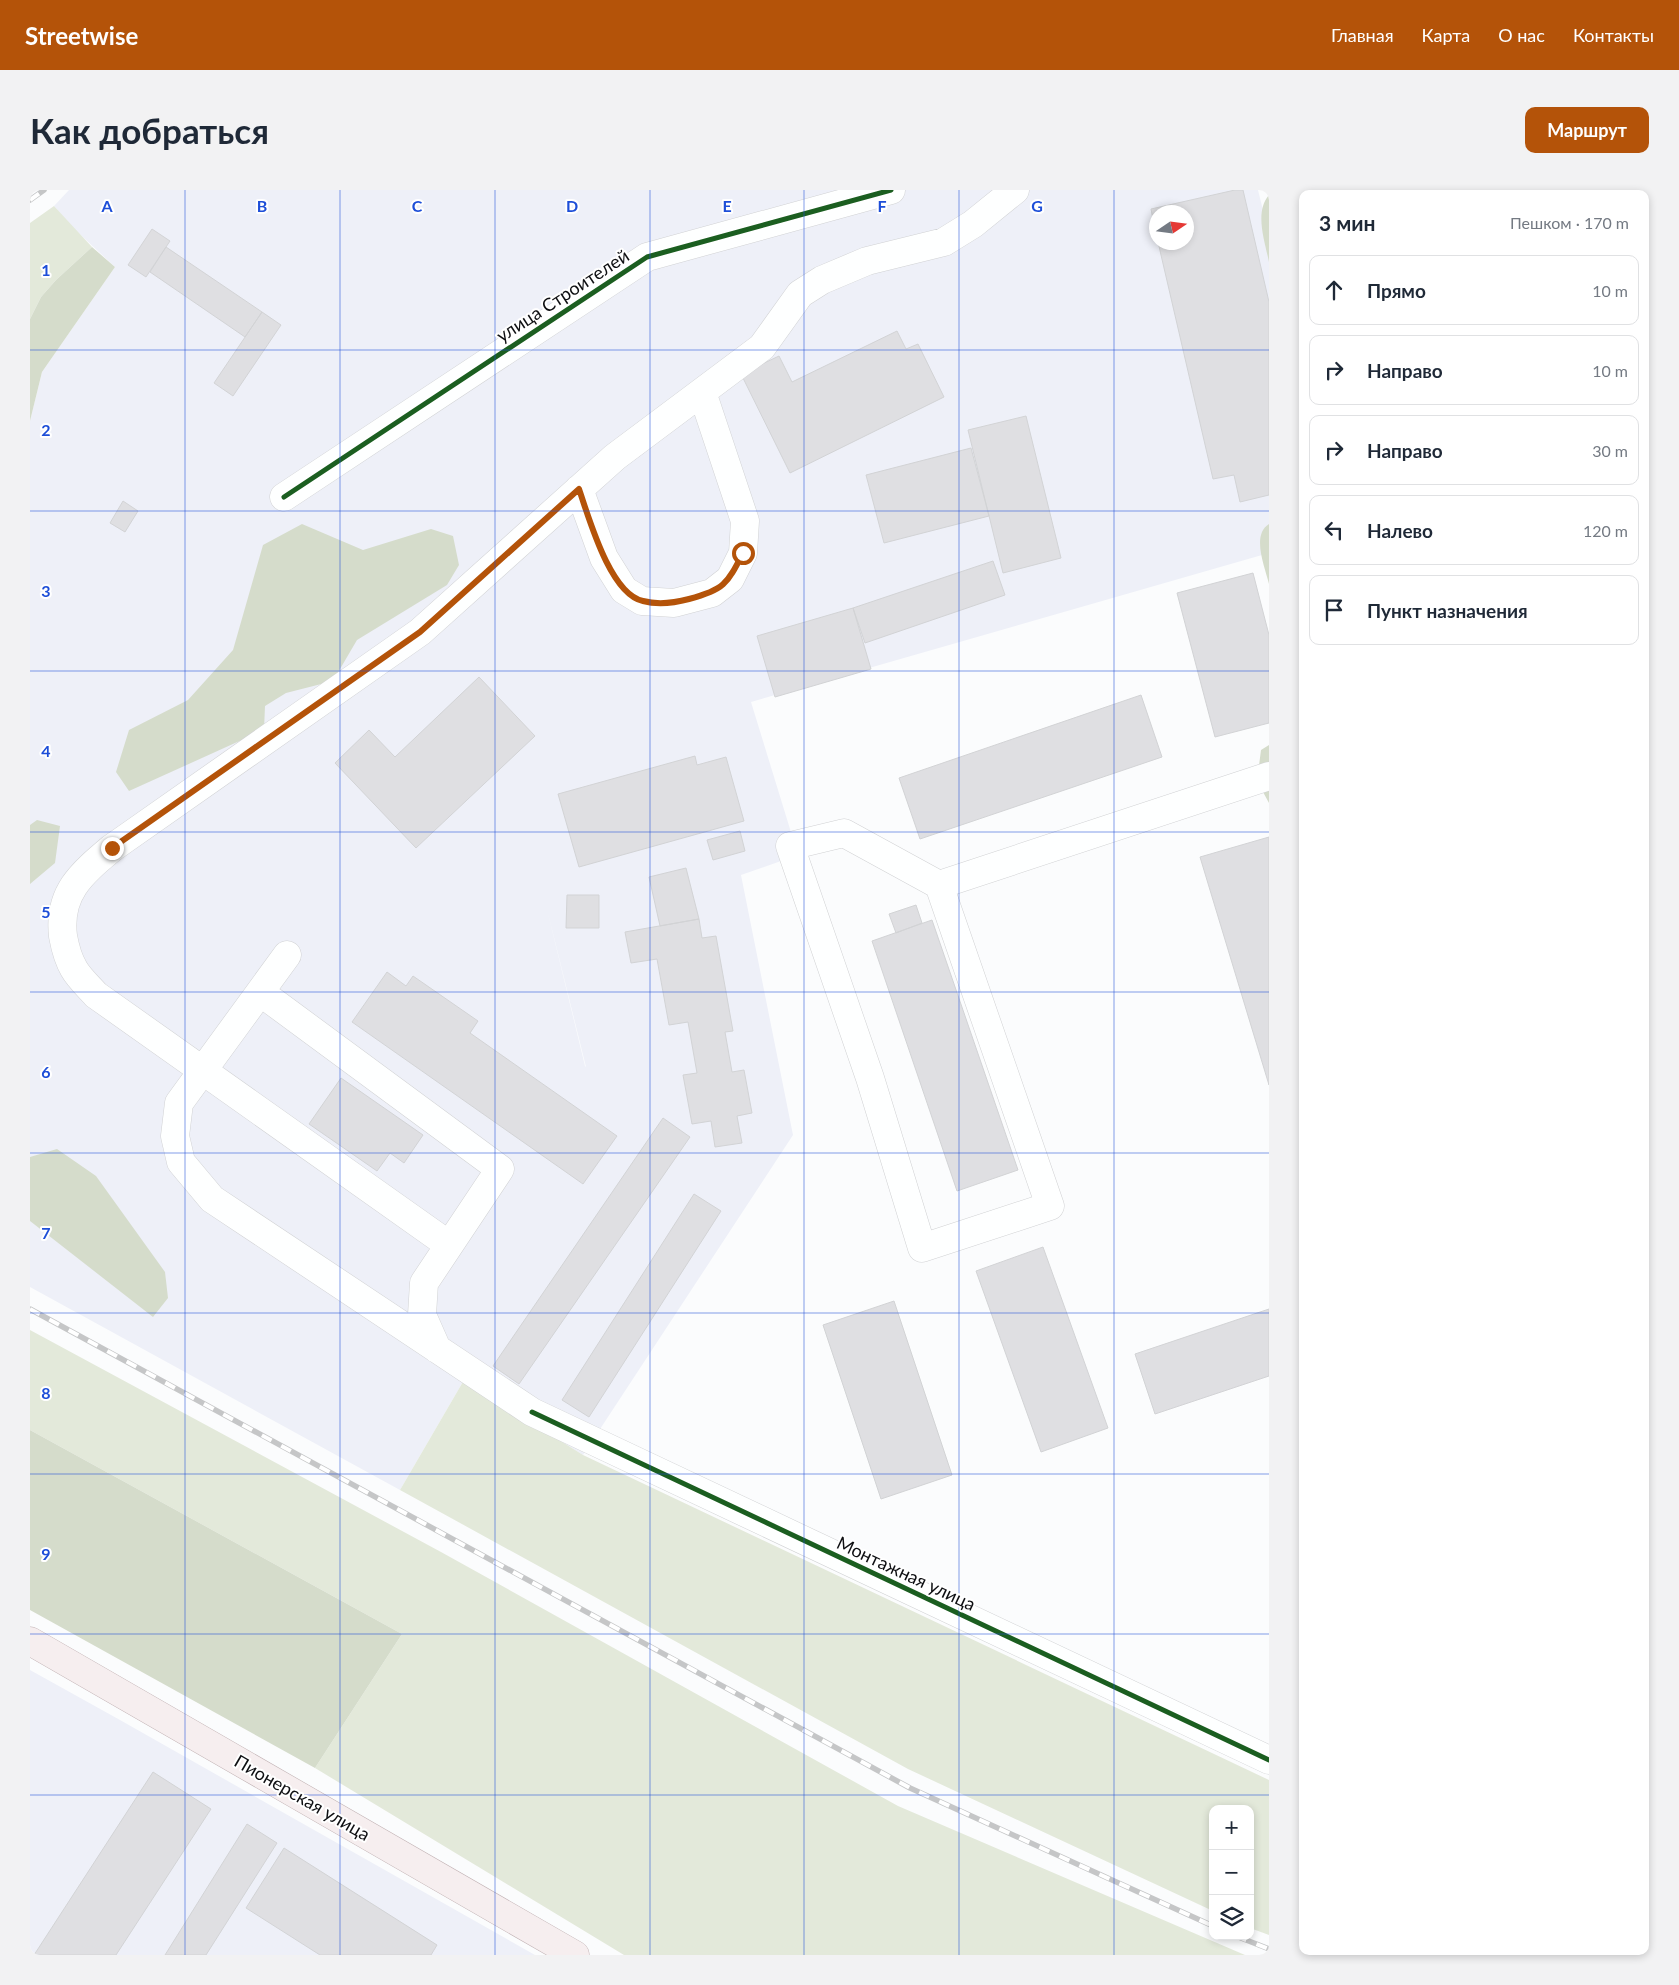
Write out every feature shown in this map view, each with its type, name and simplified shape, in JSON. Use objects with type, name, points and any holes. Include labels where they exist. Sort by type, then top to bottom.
[{"type":"main road","name":"Пионерская улица","points":[[30,1641],[574,1955]]},
{"type":"street","name":"улица Строителей","points":[[284,497],[647,257],[891,190]]},
{"type":"street","points":[[449,1245],[202,1072],[96,995],[74,969],[65,947],[62,926],[64,905],[72,890],[84,872],[112,848],[420,632],[615,457],[762,347],[800,294],[822,280],[867,261],[944,242],[973,224],[1015,190]]},
{"type":"street","points":[[579,489],[604,558],[624,590],[642,601],[674,603],[712,593],[730,579],[743,553],[746,521],[702,392]]},
{"type":"street","points":[[939,884],[1050,1206],[922,1248],[870,1078],[790,846],[844,833],[939,884],[1269,776]]},
{"type":"street","name":"Монтажная улица","points":[[287,955],[179,1103],[175,1136],[181,1162],[212,1199],[532,1412],[1269,1760]]},
{"type":"street","points":[[260,992],[500,1168],[424,1283],[422,1315],[437,1349]]},
{"type":"shaded area","points":[[69,190],[1258,190],[1269,234],[1269,553],[751,702],[798,855],[741,875],[793,1135],[583,1455],[464,1380],[400,1490],[30,1287],[30,421],[42,372],[115,267],[70,225],[54,206]],"holes":[[[546,905],[586,1067],[585,1066]]]},
{"type":"shaded area","points":[[30,1670],[120,1720],[535,1955],[30,1955]]},
{"type":"green space","points":[[1269,195],[1269,262],[1261,218],[1262,210]]},
{"type":"green space","points":[[54,206],[92,247],[56,280],[41,297],[30,319],[30,223]]},
{"type":"green space","points":[[92,247],[115,267],[42,372],[30,421],[30,319],[41,297],[56,280]]},
{"type":"green space","points":[[302,524],[363,550],[431,529],[453,536],[459,565],[447,585],[357,640],[333,681],[286,693],[265,706],[264,730],[129,791],[116,772],[129,730],[188,700],[233,650],[263,545]]},
{"type":"green space","points":[[1269,524],[1269,584],[1262,560],[1260,543],[1264,529]]},
{"type":"green space","points":[[1269,745],[1269,803],[1257,781],[1261,750]]},
{"type":"green space","points":[[37,820],[60,826],[55,863],[30,884],[30,825]]},
{"type":"green space","points":[[57,1149],[96,1176],[165,1272],[168,1298],[153,1317],[30,1221],[30,1157]]},
{"type":"green space","points":[[30,1330],[441,1552],[898,1806],[1245,1955],[624,1955],[315,1768],[402,1634],[30,1430]]},
{"type":"green space","points":[[464,1380],[583,1455],[1269,1780],[1269,1935],[1254,1929],[1254,1805],[1209,1805],[1209,1909],[908,1769],[400,1490]]},
{"type":"green space","points":[[30,1430],[402,1634],[315,1768],[30,1610]]},
{"type":"building","points":[[1235,190],[1243,190],[1269,302],[1269,495],[1240,502],[1234,475],[1213,479],[1160,250],[1194,250],[1194,205],[1169,205]]},
{"type":"building","points":[[152,229],[170,241],[146,277],[128,265]]},
{"type":"building","points":[[166,247],[262,312],[245,337],[150,272]]},
{"type":"building","points":[[262,312],[281,325],[233,396],[214,383]]},
{"type":"building","points":[[897,331],[906,349],[918,344],[944,397],[790,473],[741,374],[779,356],[792,382]]},
{"type":"building","points":[[1026,416],[1061,558],[1003,573],[968,430]]},
{"type":"building","points":[[971,448],[989,516],[884,543],[866,475]]},
{"type":"building","points":[[123,501],[138,511],[125,532],[110,523]]},
{"type":"building","points":[[993,561],[1005,595],[865,643],[853,608]]},
{"type":"building","points":[[1253,573],[1269,635],[1269,723],[1215,737],[1177,593]]},
{"type":"building","points":[[853,608],[871,669],[775,697],[757,636]]},
{"type":"building","points":[[479,677],[535,736],[416,848],[335,763],[369,730],[395,757]]},
{"type":"building","points":[[1141,695],[1162,757],[920,839],[899,778]]},
{"type":"building","points":[[695,756],[697,765],[726,757],[744,821],[579,867],[558,794]]},
{"type":"building","points":[[740,831],[745,851],[713,860],[707,840]]},
{"type":"building","points":[[1269,837],[1269,1085],[1200,857]]},
{"type":"building","points":[[686,868],[699,919],[660,926],[649,877]]},
{"type":"building","points":[[567,895],[599,895],[599,928],[566,928]]},
{"type":"building","points":[[916,905],[922,923],[896,933],[889,914]]},
{"type":"building","points":[[699,919],[702,938],[716,936],[733,1031],[725,1032],[732,1072],[744,1070],[752,1113],[737,1116],[742,1143],[715,1147],[711,1121],[692,1124],[683,1075],[697,1073],[688,1022],[669,1025],[657,959],[631,963],[625,932]]},
{"type":"building","points":[[932,920],[1018,1170],[957,1191],[872,941]]},
{"type":"building","points":[[387,972],[406,986],[413,976],[478,1021],[470,1033],[617,1136],[583,1184],[352,1022]]},
{"type":"building","points":[[341,1078],[423,1135],[404,1163],[390,1153],[377,1171],[309,1124]]},
{"type":"building","points":[[663,1118],[690,1137],[519,1384],[493,1366]]},
{"type":"building","points":[[694,1194],[721,1211],[589,1417],[562,1400]]},
{"type":"building","points":[[1043,1247],[1108,1428],[1041,1452],[976,1271]]},
{"type":"building","points":[[894,1301],[952,1475],[881,1499],[823,1325]]},
{"type":"building","points":[[1269,1309],[1269,1376],[1155,1414],[1135,1354]]},
{"type":"building","points":[[153,1772],[211,1809],[116,1955],[34,1955]]},
{"type":"building","points":[[247,1824],[277,1843],[206,1955],[165,1955]]},
{"type":"building","points":[[284,1848],[437,1945],[431,1955],[320,1955],[246,1908]]},
{"type":"railway","points":[[30,200],[44,190]]},
{"type":"railway","points":[[30,1309],[910,1788],[1209,1924]]},
{"type":"railway","points":[[1246,1940],[1269,1949]]},
{"type":"cycle path","points":[[284,497],[647,257],[891,190]]},
{"type":"cycle path","points":[[532,1412],[1269,1760]]},
{"type":"route","points":[[112,848],[420,632],[579,489],[604,558],[624,590],[642,601],[674,603],[712,593],[730,579],[743,553]]}]
